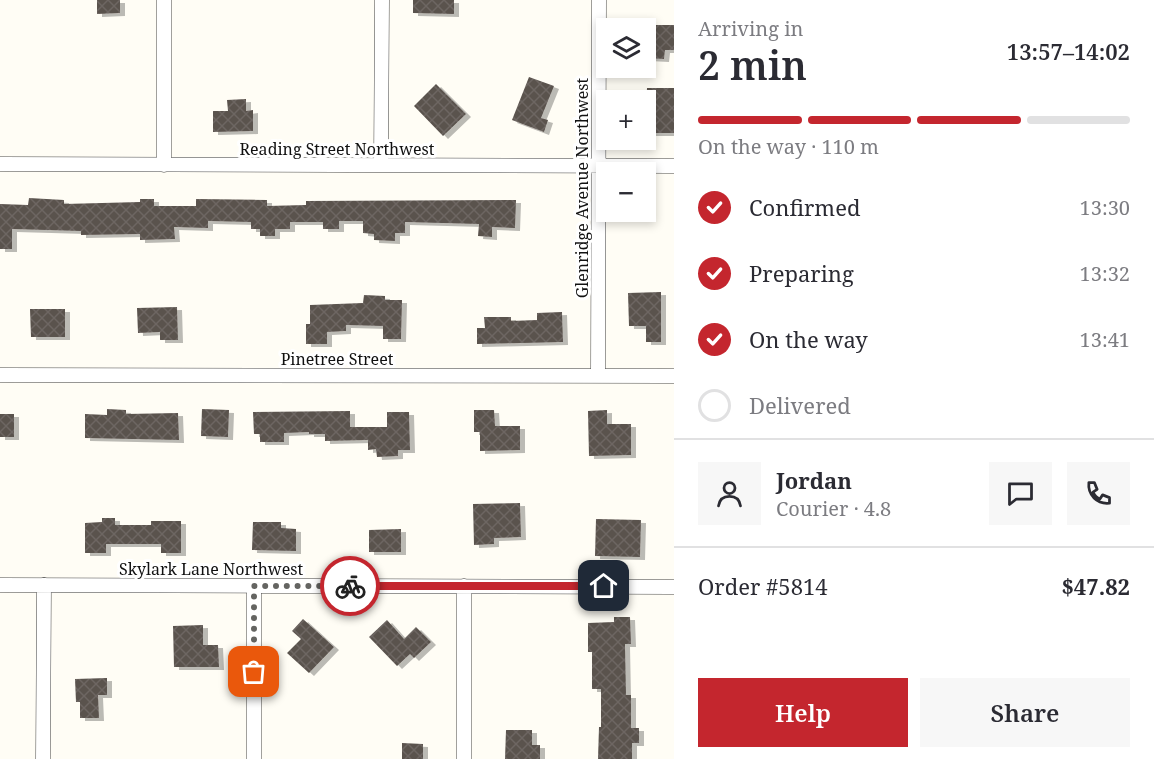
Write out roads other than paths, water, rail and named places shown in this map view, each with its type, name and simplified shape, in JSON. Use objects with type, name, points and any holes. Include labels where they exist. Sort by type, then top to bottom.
[{"type":"street","points":[[164,0],[164,165]]},
{"type":"street","points":[[381,0],[381,165]]},
{"type":"street","name":"Glenridge Avenue Northwest","points":[[599,0],[599,162]]},
{"type":"street","name":"Reading Street Northwest","points":[[0,164],[596,166]]},
{"type":"street","name":"Reading Street Northwest","points":[[656,166],[674,166]]},
{"type":"street","name":"Glenridge Avenue Northwest","points":[[598,376],[599,222]]},
{"type":"street","name":"Pinetree Street","points":[[0,375],[674,376]]},
{"type":"street","name":"Skylark Lane Northwest","points":[[0,585],[674,586]]},
{"type":"street","points":[[44,585],[44,759]]},
{"type":"street","points":[[254,586],[254,759]]},
{"type":"street","points":[[464,759],[465,586]]}]
